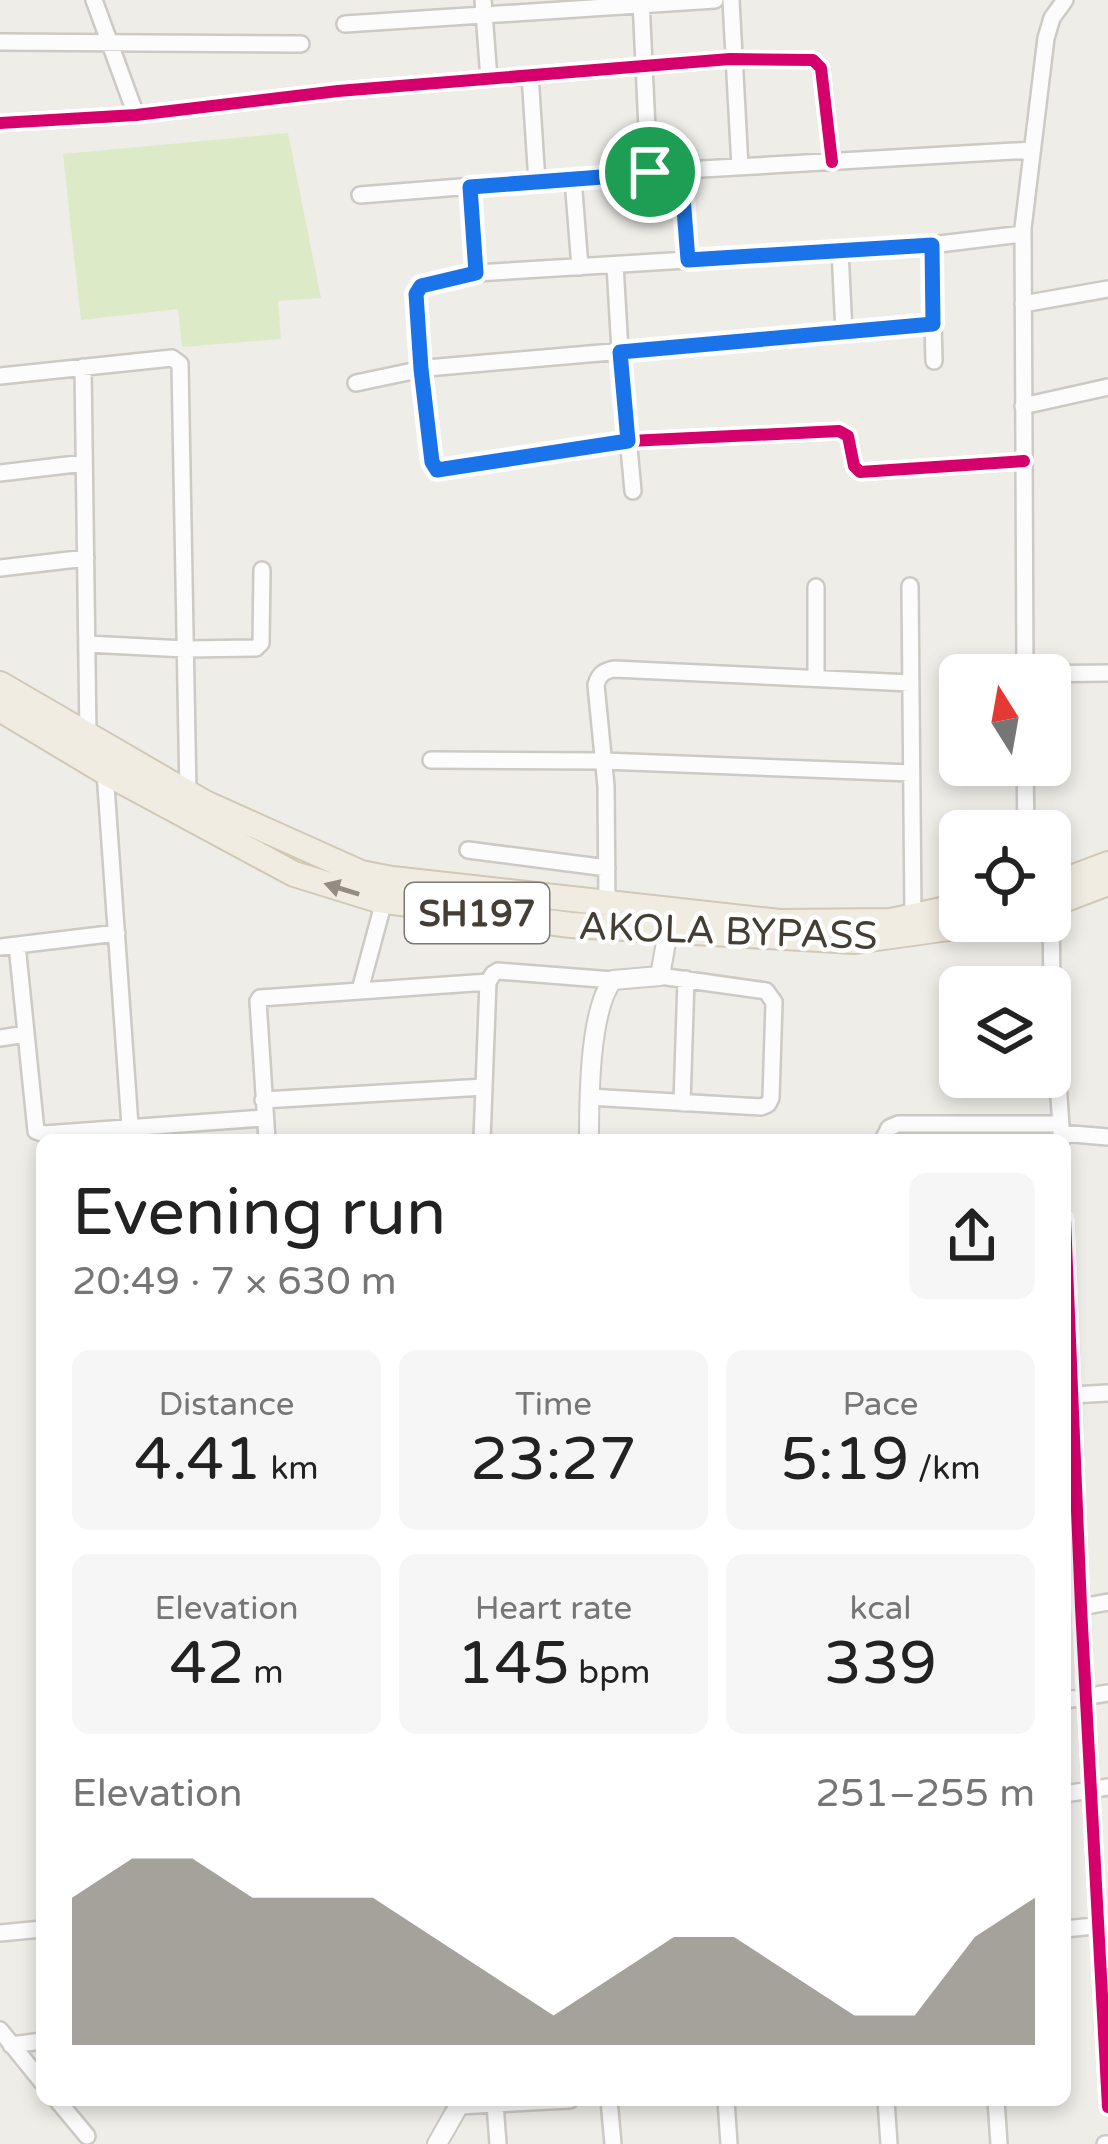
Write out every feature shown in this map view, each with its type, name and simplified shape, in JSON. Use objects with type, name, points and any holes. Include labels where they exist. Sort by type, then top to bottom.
[{"type":"main road","name":"AKOLA BYPASS","points":[[0,684],[88,737],[131,774],[294,874],[384,901],[571,925],[855,941],[939,929]]},
{"type":"main road","name":"AKOLA BYPASS","points":[[0,709],[105,772],[131,774],[188,794],[361,872],[392,879],[780,922],[891,921],[939,910]]},
{"type":"main road","points":[[1071,878],[1108,864]]},
{"type":"main road","points":[[1071,897],[1108,884]]},
{"type":"street","points":[[94,0],[136,115]]},
{"type":"street","points":[[345,24],[483,8],[715,0]]},
{"type":"street","points":[[731,0],[740,167]]},
{"type":"street","points":[[1025,654],[1022,234],[1046,38],[1065,0]]},
{"type":"street","points":[[642,2],[650,172]]},
{"type":"street","points":[[483,8],[489,79]]},
{"type":"street","points":[[0,42],[301,44]]},
{"type":"street","points":[[0,123],[136,115],[530,75],[734,59],[813,59],[821,68],[832,162]]},
{"type":"street","points":[[530,75],[536,182]]},
{"type":"street","points":[[360,195],[1032,149]]},
{"type":"street","points":[[681,171],[688,260]]},
{"type":"street","points":[[572,179],[580,267]]},
{"type":"street","points":[[470,187],[476,273]]},
{"type":"street","points":[[1022,234],[932,245],[476,273],[418,288],[416,294],[432,462],[437,470],[628,441],[838,431],[848,436],[854,466],[860,472],[1024,461]]},
{"type":"street","points":[[932,245],[934,361]]},
{"type":"street","points":[[840,250],[844,332]]},
{"type":"street","points":[[615,265],[633,490]]},
{"type":"street","points":[[1023,304],[1108,289]]},
{"type":"street","points":[[356,383],[421,369],[933,324]]},
{"type":"street","points":[[0,376],[172,358],[180,364],[188,794]]},
{"type":"street","points":[[83,368],[88,737]]},
{"type":"street","points":[[1023,406],[1108,387]]},
{"type":"street","points":[[0,473],[84,463]]},
{"type":"street","points":[[0,568],[86,558]]},
{"type":"street","points":[[87,644],[185,649],[259,646],[262,570]]},
{"type":"street","points":[[910,586],[913,916]]},
{"type":"street","points":[[816,587],[816,678]]},
{"type":"street","points":[[607,905],[604,761],[596,685],[604,671],[910,683]]},
{"type":"street","points":[[1071,674],[1108,673]]},
{"type":"street","points":[[431,760],[604,761],[911,773]]},
{"type":"street","points":[[105,772],[130,1134]]},
{"type":"street","points":[[468,850],[607,868]]},
{"type":"street","points":[[360,990],[384,901]]},
{"type":"street","points":[[660,976],[668,931]]},
{"type":"street","points":[[117,933],[9,946],[26,1034],[36,1131],[130,1134],[264,1118]]},
{"type":"street","points":[[482,1134],[488,982],[498,971],[613,980],[660,976],[771,995],[768,1104],[589,1097]]},
{"type":"street","points":[[589,1134],[589,1097],[603,992],[613,980]]},
{"type":"street","points":[[682,1103],[686,980]]},
{"type":"street","points":[[266,1134],[260,998],[488,982]]},
{"type":"street","points":[[0,1038],[26,1034]]},
{"type":"street","points":[[263,1100],[484,1087]]},
{"type":"street","points":[[1059,1098],[1061,1132]]},
{"type":"street","points":[[886,1134],[898,1124],[1108,1137]]},
{"type":"street","points":[[1071,1370],[1071,1435]]},
{"type":"street","points":[[1072,1395],[1108,1393]]},
{"type":"street","points":[[1071,1487],[1086,1696],[1100,1789],[1108,2107]]},
{"type":"street","points":[[1081,1607],[1108,1602]]},
{"type":"street","points":[[1071,1699],[1108,1693]]},
{"type":"street","points":[[1071,1928],[1103,1925]]},
{"type":"street","points":[[0,1934],[36,1930]]},
{"type":"street","points":[[0,2030],[36,2075]]},
{"type":"street","points":[[11,2044],[36,2042]]},
{"type":"street","points":[[62,2106],[87,2136]]},
{"type":"street","points":[[437,2144],[459,2106]]},
{"type":"street","points":[[495,2106],[498,2144]]},
{"type":"street","points":[[610,2106],[613,2144]]},
{"type":"street","points":[[726,2106],[729,2144]]},
{"type":"street","points":[[886,2106],[889,2144]]},
{"type":"street","points":[[996,2106],[999,2144]]},
{"type":"green space","points":[[288,133],[321,298],[278,301],[281,339],[182,347],[178,309],[81,320],[63,154]]},
{"type":"cycle path","points":[[0,123],[136,115],[338,91],[730,59],[813,60],[821,68],[832,162]]},
{"type":"cycle path","points":[[470,187],[476,273],[421,286],[416,294],[432,462],[437,469],[629,441],[839,431],[848,436],[854,466],[860,472],[1024,461]]},
{"type":"cycle path","points":[[1071,1364],[1108,2107]]},
{"type":"route","points":[[681,171],[688,260],[932,245],[933,324],[620,352],[628,441],[437,470],[432,462],[416,294],[421,286],[476,273],[470,187],[650,172],[681,171]]}]
